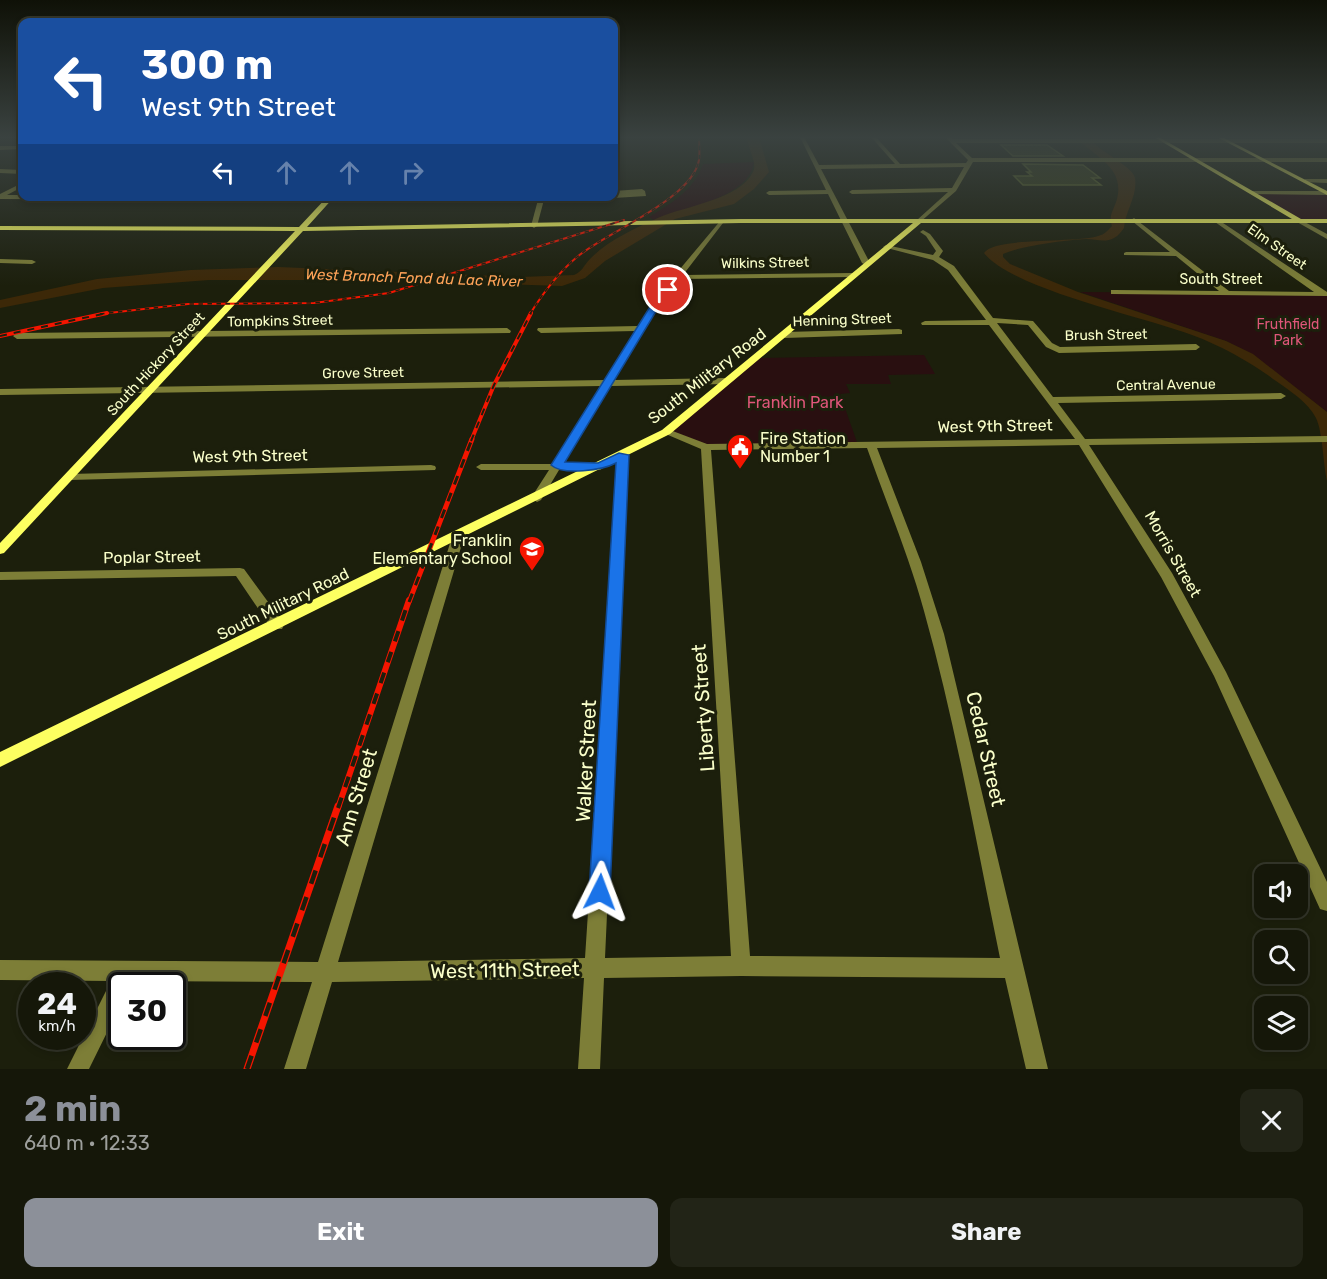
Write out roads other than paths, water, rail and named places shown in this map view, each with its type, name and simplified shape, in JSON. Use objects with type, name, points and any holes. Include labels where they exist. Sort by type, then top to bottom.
[{"type":"street","points":[[0,197],[18,187]]},
{"type":"street","points":[[826,187],[867,263]]},
{"type":"street","name":"South Military Road","points":[[0,760],[458,537],[666,432],[785,335],[886,247],[921,226],[932,210],[956,187]]},
{"type":"street","points":[[1241,187],[1327,237]]},
{"type":"street","points":[[852,192],[954,190]]},
{"type":"street","points":[[769,193],[828,192]]},
{"type":"street","points":[[1252,193],[1327,193]]},
{"type":"street","points":[[0,197],[18,197]]},
{"type":"street","name":"South Hickory Street","points":[[0,550],[153,390],[327,201]]},
{"type":"street","points":[[534,226],[541,201]]},
{"type":"street","points":[[932,210],[944,217],[994,220],[1327,221]]},
{"type":"street","points":[[0,228],[302,229],[844,221],[921,226],[994,220]]},
{"type":"street","points":[[1131,220],[1227,293]]},
{"type":"street","name":"Elm Street","points":[[1218,221],[1325,294]]},
{"type":"street","points":[[537,498],[657,302],[721,222]]},
{"type":"street","points":[[921,226],[940,251],[935,258]]},
{"type":"street","name":"Morris Street","points":[[886,247],[935,258],[951,268],[1081,440],[1167,576],[1206,650],[1327,902]]},
{"type":"street","points":[[1126,254],[1178,254]]},
{"type":"street","points":[[0,261],[32,261]]},
{"type":"street","name":"Wilkins Street","points":[[678,277],[853,275]]},
{"type":"street","name":"South Street","points":[[1114,292],[1325,294]]},
{"type":"street","name":"Brush Street","points":[[925,323],[1017,320],[1032,324],[1049,345],[1059,350],[1196,347]]},
{"type":"street","points":[[541,330],[642,328]]},
{"type":"street","name":"Tompkins Street","points":[[18,336],[507,331]]},
{"type":"street","name":"Henning Street","points":[[785,335],[899,332]]},
{"type":"street","name":"Grove Street","points":[[0,392],[727,381]]},
{"type":"street","name":"Central Avenue","points":[[1051,400],[1281,396]]},
{"type":"street","name":"West 9th Street","points":[[666,432],[706,447],[1323,438]]},
{"type":"street","name":"Cedar Street","points":[[871,445],[937,632],[979,809],[1010,968],[1037,1069]]},
{"type":"street","name":"Liberty Street","points":[[706,447],[741,966]]},
{"type":"street","name":"Walker Street","points":[[589,1069],[623,455]]},
{"type":"street","points":[[480,467],[557,465],[600,467]]},
{"type":"street","name":"West 9th Street","points":[[70,477],[431,468]]},
{"type":"street","name":"Ann Street","points":[[295,1069],[458,537]]},
{"type":"street","name":"Poplar Street","points":[[0,576],[240,573],[277,625]]},
{"type":"street","name":"West 11th Street","points":[[0,969],[324,972],[741,966],[1010,968]]},
{"type":"street","points":[[78,1069],[126,971]]},
{"type":"water","name":"West Branch Fond du Lac River","points":[[739,187],[756,187],[734,204],[675,219],[605,261],[585,278],[562,286],[377,280],[209,280],[103,288],[0,308],[0,300],[97,279],[191,270],[278,267],[521,277],[574,275],[597,252],[623,235],[660,217]]},
{"type":"water","points":[[1135,187],[1135,191],[1124,228],[1117,236],[1104,241],[1086,239],[1021,248],[1003,254],[1003,257],[1010,264],[1078,292],[1226,341],[1253,354],[1327,412],[1327,481],[1320,432],[1313,412],[1298,397],[1256,367],[1203,339],[1049,290],[999,266],[984,253],[1004,244],[1090,238],[1102,234],[1112,226],[1111,216],[1118,188]]},
{"type":"railway","points":[[530,314],[551,284],[577,257],[665,202],[683,187]]},
{"type":"railway","points":[[105,313],[188,304],[314,303],[389,293],[624,220]]},
{"type":"railway","points":[[0,336],[105,313]]},
{"type":"railway","points":[[100,314],[105,313]]},
{"type":"railway","points":[[471,441],[494,385],[531,313]]},
{"type":"railway","points":[[409,602],[472,439]]},
{"type":"railway","points":[[338,808],[409,600]]},
{"type":"railway","points":[[247,1069],[338,806]]},
{"type":"place","name":"Fire Station Number 1","points":[[740,470]]},
{"type":"place","name":"Franklin Elementary School","points":[[532,572]]},
{"type":"park label","name":"Fruthfield Park","points":[[1288,332]]},
{"type":"park label","name":"Franklin Park","points":[[795,402]]}]
